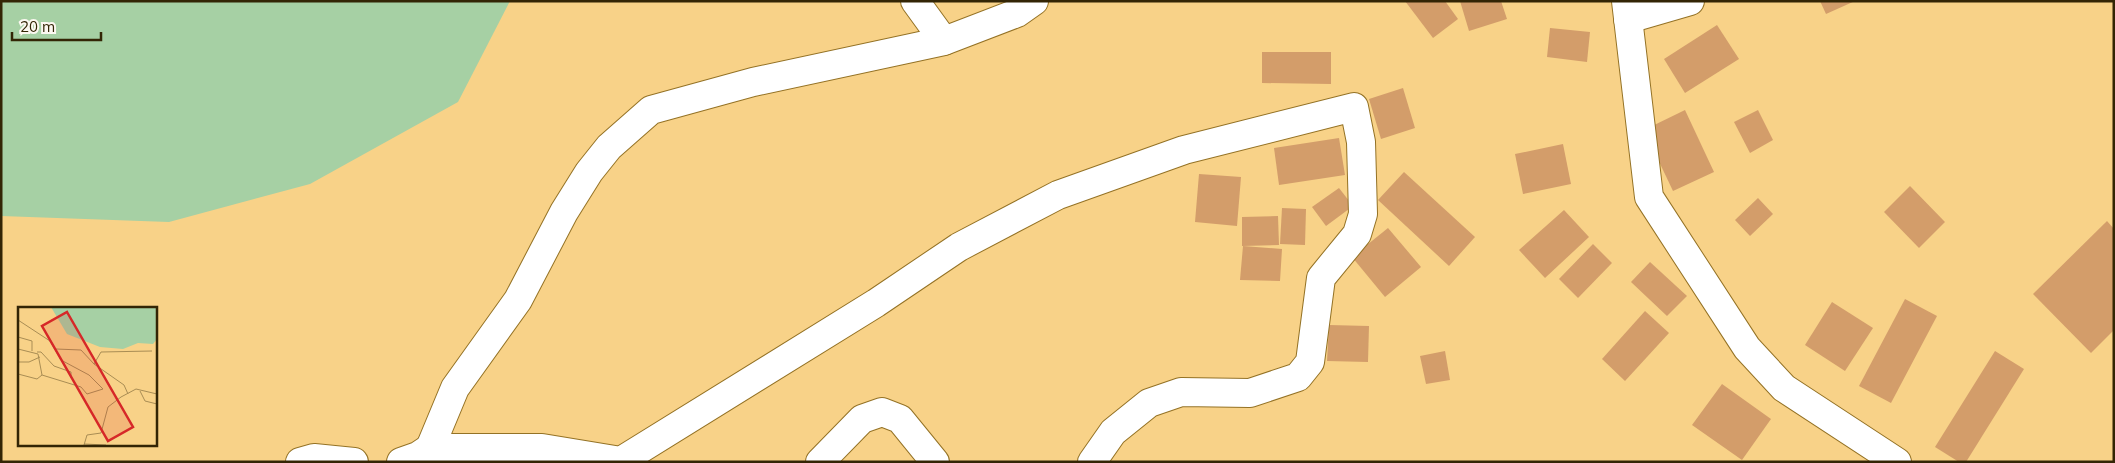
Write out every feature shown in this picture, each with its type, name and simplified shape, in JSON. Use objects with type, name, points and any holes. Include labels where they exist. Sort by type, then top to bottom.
[{"type":"street","points":[[915,1],[944,40]]},
{"type":"street","points":[[401,462],[418,456],[430,448],[455,388],[518,300],[564,212],[589,172],[609,147],[650,110],[753,82],[944,40],[1017,13],[1034,1]]},
{"type":"street","points":[[1690,1],[1627,10],[1649,197],[1747,348],[1784,388],[1897,462]]},
{"type":"street","points":[[430,448],[542,448],[622,461],[876,303],[959,247],[1058,195],[1184,150],[1354,107],[1362,142],[1363,214],[1357,234],[1321,278],[1310,362],[1298,377],[1250,394],[1181,392],[1149,403],[1113,432],[1092,462]]},
{"type":"street","points":[[820,462],[862,420],[882,412],[900,419],[935,462]]},
{"type":"street","points":[[300,462],[314,458],[354,462]]},
{"type":"green space","points":[[1,1],[510,1],[458,102],[310,184],[169,222],[1,216]]},
{"type":"building","points":[[1405,1],[1445,1],[1458,19],[1433,38]]},
{"type":"building","points":[[1460,1],[1501,1],[1507,19],[1469,31]]},
{"type":"building","points":[[1820,1],[1855,1],[1826,14]]},
{"type":"building","points":[[1717,25],[1739,59],[1685,93],[1664,59]]},
{"type":"building","points":[[1550,28],[1590,32],[1587,62],[1547,57]]},
{"type":"building","points":[[1262,52],[1331,52],[1331,84],[1262,83]]},
{"type":"building","points":[[1403,88],[1415,128],[1381,139],[1369,99]]},
{"type":"building","points":[[1685,110],[1714,172],[1673,191],[1644,130]]},
{"type":"building","points":[[1758,110],[1773,140],[1750,153],[1734,122]]},
{"type":"building","points":[[1339,138],[1345,175],[1279,185],[1274,148]]},
{"type":"building","points":[[1563,144],[1571,184],[1523,194],[1515,154]]},
{"type":"building","points":[[1404,172],[1475,237],[1449,266],[1378,200]]},
{"type":"building","points":[[1199,174],[1241,177],[1237,226],[1195,222]]},
{"type":"building","points":[[1910,186],[1945,222],[1919,248],[1884,212]]},
{"type":"building","points":[[1339,188],[1353,206],[1326,226],[1312,207]]},
{"type":"building","points":[[1758,198],[1773,214],[1750,236],[1735,220]]},
{"type":"building","points":[[1282,208],[1306,209],[1305,245],[1280,244]]},
{"type":"building","points":[[1564,210],[1589,237],[1545,278],[1519,250]]},
{"type":"building","points":[[1278,216],[1279,245],[1242,246],[1242,217]]},
{"type":"building","points":[[2107,221],[2114,229],[2114,330],[2091,353],[2033,294]]},
{"type":"building","points":[[1388,228],[1421,267],[1385,297],[1352,257]]},
{"type":"building","points":[[1593,244],[1612,263],[1578,298],[1559,279]]},
{"type":"building","points":[[1243,246],[1282,249],[1280,281],[1240,280]]},
{"type":"building","points":[[1650,262],[1687,296],[1667,316],[1631,282]]},
{"type":"building","points":[[1905,299],[1937,316],[1891,403],[1859,386]]},
{"type":"building","points":[[1832,302],[1873,328],[1845,371],[1805,345]]},
{"type":"building","points":[[1645,311],[1669,333],[1625,381],[1602,359]]},
{"type":"building","points":[[1329,325],[1369,326],[1368,362],[1327,361]]},
{"type":"building","points":[[1445,351],[1450,380],[1426,384],[1420,356]]},
{"type":"building","points":[[1995,351],[2024,369],[1966,462],[1959,462],[1935,447]]},
{"type":"building","points":[[1722,384],[1771,419],[1742,460],[1692,425]]}]
